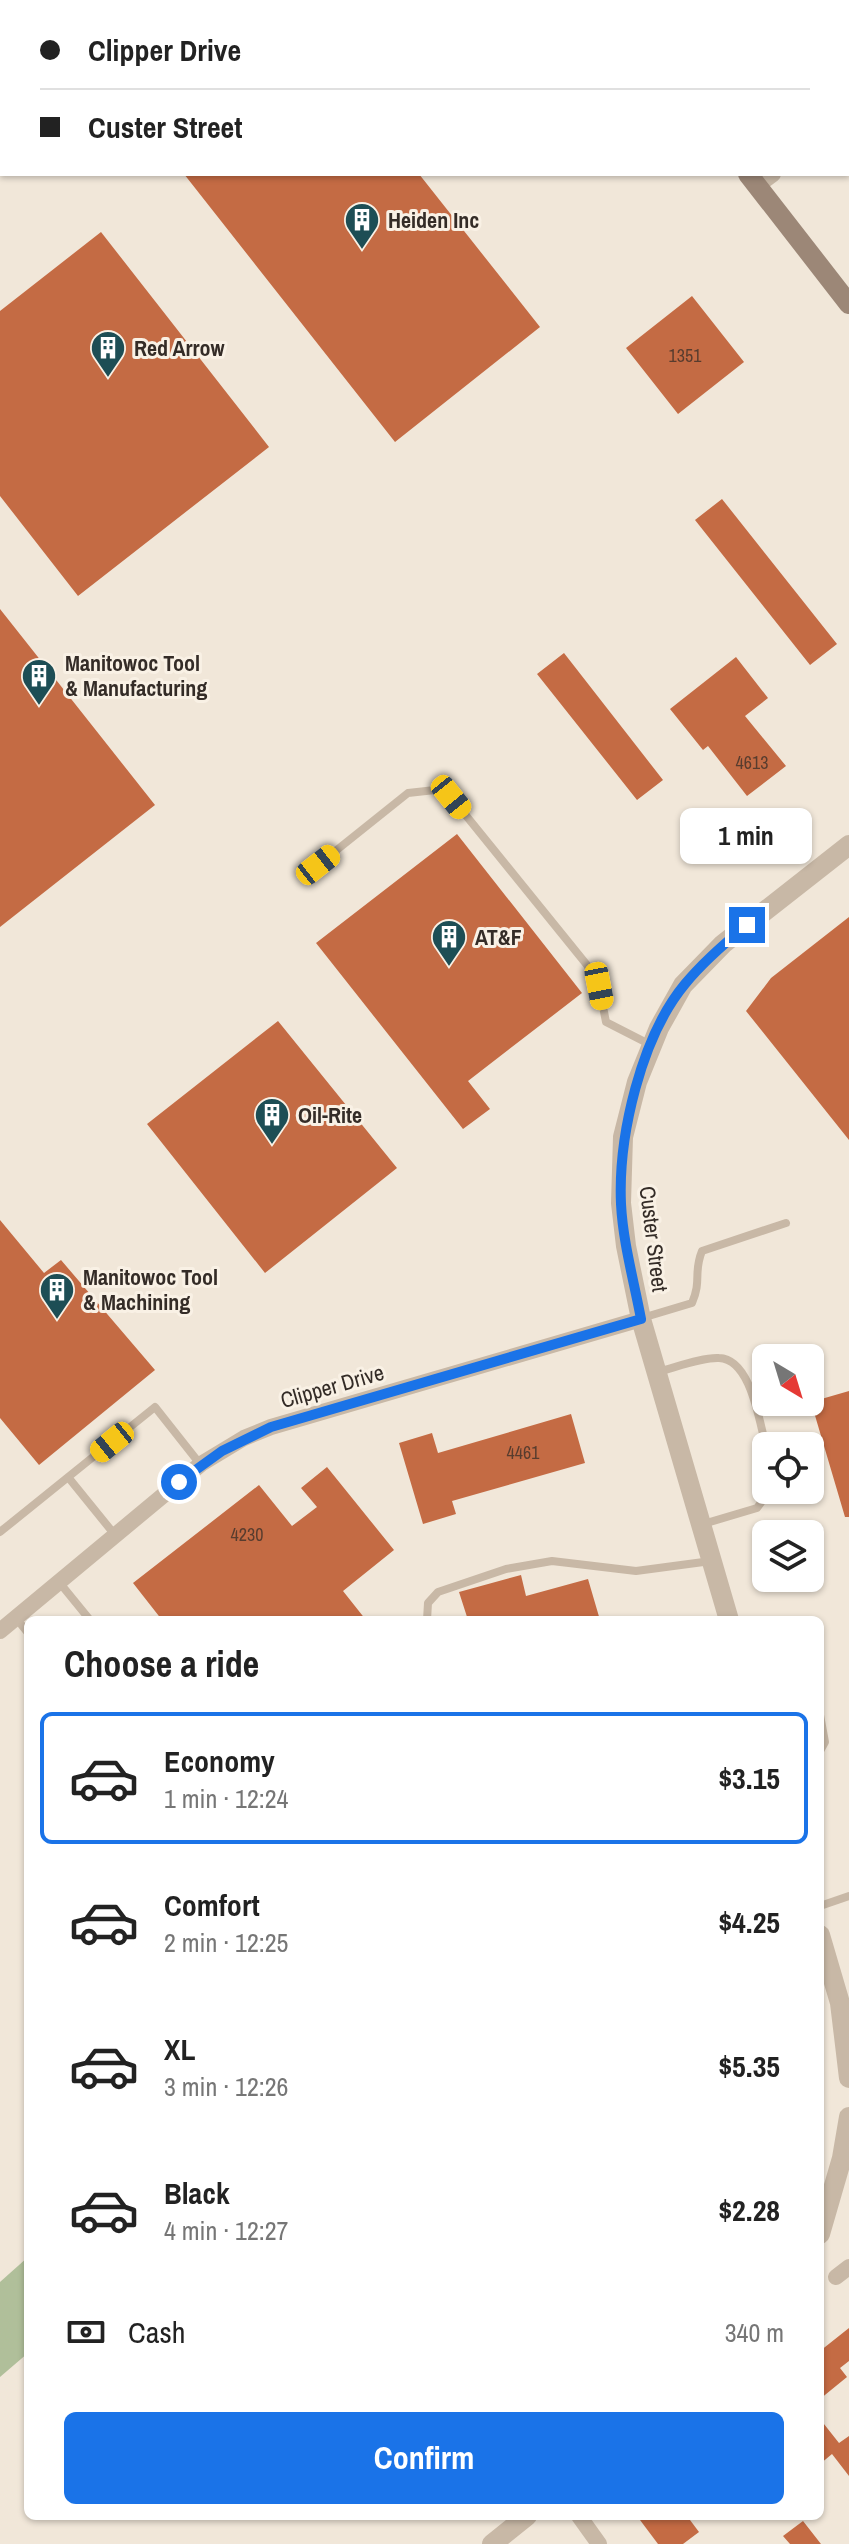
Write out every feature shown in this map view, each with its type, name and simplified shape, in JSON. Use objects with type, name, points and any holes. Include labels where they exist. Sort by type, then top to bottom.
[{"type":"main road","points":[[759,178],[849,304]]},
{"type":"street","name":"Custer Street","points":[[728,1616],[641,1319],[621,1203],[623,1137],[637,1082],[683,985],[723,944],[847,849]]},
{"type":"street","name":"Clipper Drive","points":[[0,1631],[201,1464],[244,1438],[271,1427],[641,1319]]},
{"type":"street","points":[[824,1949],[846,2021],[849,2078]]},
{"type":"street","points":[[824,2222],[846,2159],[849,2117]]},
{"type":"street","points":[[492,2544],[522,2520]]},
{"type":"street","points":[[582,2520],[599,2544]]},
{"type":"lane","points":[[318,865],[408,793],[435,790],[451,797],[587,965],[599,986],[606,1022],[652,1045]]},
{"type":"lane","points":[[641,1319],[692,1303],[700,1286],[696,1266],[702,1251],[786,1223]]},
{"type":"lane","points":[[657,1372],[718,1357],[733,1361],[744,1373],[762,1432]]},
{"type":"lane","points":[[0,1532],[155,1407],[201,1464]]},
{"type":"lane","points":[[68,1477],[115,1536]]},
{"type":"lane","points":[[701,1524],[757,1508],[760,1504]]},
{"type":"lane","points":[[427,1616],[428,1603],[438,1592],[506,1569],[552,1561],[636,1571],[711,1561]]},
{"type":"lane","points":[[59,1582],[87,1616]]},
{"type":"lane","points":[[16,1618],[24,1628]]},
{"type":"lane","points":[[824,1905],[849,1896]]},
{"type":"green space","points":[[24,2261],[24,2356],[0,2377],[0,2282]]},
{"type":"building","name":"Heiden Inc","points":[[186,176],[421,176],[540,327],[395,442]]},
{"type":"building","name":"Red Arrow","points":[[101,232],[269,447],[78,596],[0,496],[0,311]]},
{"type":"building","points":[[692,296],[744,362],[678,414],[626,348]]},
{"type":"building","points":[[722,499],[837,644],[810,665],[695,520]]},
{"type":"building","name":"Manitowoc Tool & Manufacturing","points":[[0,609],[155,805],[0,927]]},
{"type":"building","points":[[564,653],[663,780],[637,800],[537,674]]},
{"type":"building","points":[[736,657],[768,698],[745,716],[786,766],[747,796],[708,746],[703,750],[670,709]]},
{"type":"building","name":"AT&F","points":[[457,834],[582,993],[468,1081],[490,1109],[463,1129],[316,943]]},
{"type":"building","points":[[849,917],[849,1140],[746,1011],[771,978]]},
{"type":"building","name":"Oil-Rite","points":[[278,1021],[397,1168],[265,1273],[147,1124]]},
{"type":"building","name":"Manitowoc Tool & Machining","points":[[0,1220],[44,1273],[61,1260],[155,1370],[39,1465],[0,1418]]},
{"type":"building","points":[[849,1391],[849,1517],[845,1517],[824,1446],[824,1432],[820,1432],[815,1416],[824,1416],[824,1398]]},
{"type":"building","points":[[571,1414],[585,1463],[452,1501],[456,1514],[423,1524],[399,1443],[432,1433],[438,1453]]},
{"type":"building","points":[[327,1467],[394,1550],[343,1591],[363,1616],[159,1616],[133,1583],[259,1485],[292,1526],[317,1507],[301,1488]]},
{"type":"building","points":[[521,1575],[526,1596],[588,1579],[599,1616],[467,1616],[459,1592]]},
{"type":"building","points":[[849,2328],[849,2361],[840,2368],[847,2377],[824,2396],[824,2348]]},
{"type":"building","points":[[824,2424],[839,2443],[849,2436],[849,2476],[832,2454],[824,2461]]},
{"type":"building","points":[[640,2520],[690,2520],[699,2532],[683,2544],[658,2544]]},
{"type":"building","points":[[803,2521],[821,2544],[790,2544],[783,2536]]},
{"type":"place","name":"Heiden Inc","points":[[362,251]]},
{"type":"place","name":"Red Arrow","points":[[108,379]]},
{"type":"place","name":"Manitowoc Tool & Manufacturing","points":[[39,707]]},
{"type":"place","name":"AT&F","points":[[449,968]]},
{"type":"place","name":"Oil-Rite","points":[[272,1146]]},
{"type":"place","name":"Manitowoc Tool & Machining","points":[[57,1321]]},
{"type":"route","points":[[179,1482],[222,1451],[271,1427],[641,1319],[621,1203],[623,1137],[637,1082],[659,1028],[683,985],[723,944],[747,925]]}]
